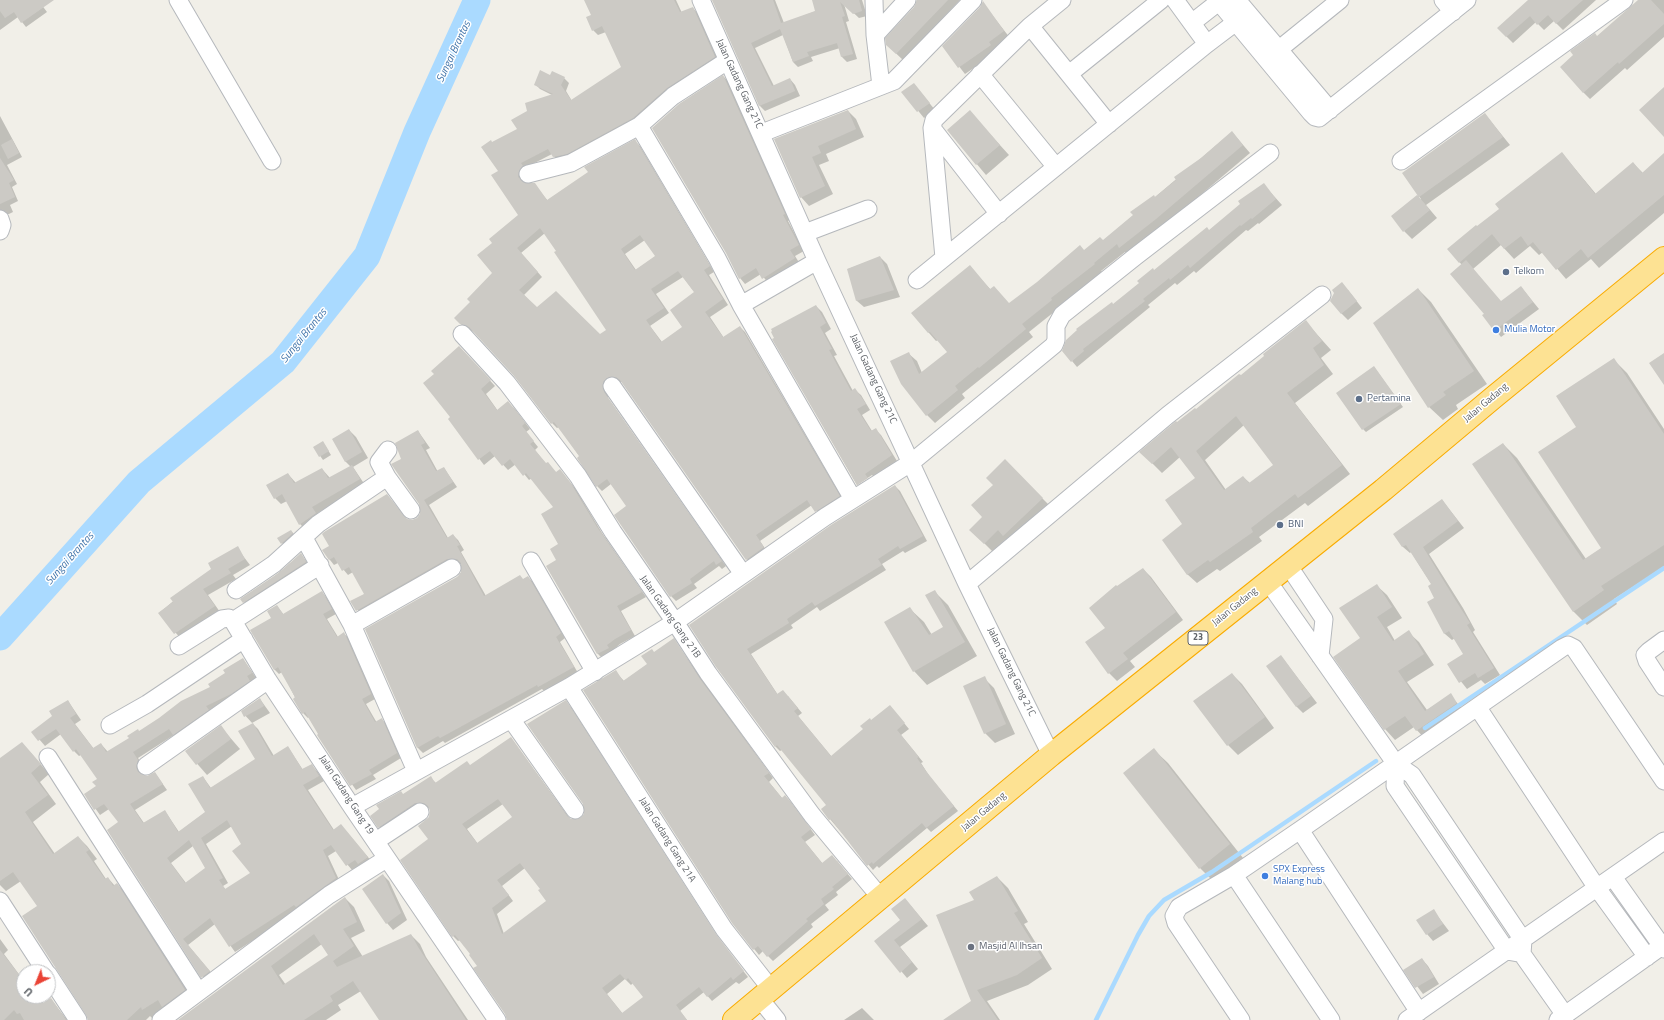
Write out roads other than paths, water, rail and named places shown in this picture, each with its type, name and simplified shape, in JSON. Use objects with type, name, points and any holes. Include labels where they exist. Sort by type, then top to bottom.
[{"type":"highway","name":"Jalan Gadang","points":[[734,1020],[1051,755],[1267,580],[1383,490],[1494,396],[1664,258]]},
{"type":"street","points":[[178,0],[272,161]]},
{"type":"street","name":"Jalan Gadang Gang 21C","points":[[701,0],[727,61],[762,133],[817,261],[912,462],[967,584],[1051,755]]},
{"type":"street","points":[[874,0],[875,35],[881,86]]},
{"type":"street","points":[[875,35],[908,0]]},
{"type":"street","points":[[762,133],[900,78],[973,0]]},
{"type":"street","points":[[944,258],[932,128],[934,120],[1030,26],[1062,0]]},
{"type":"street","points":[[1069,74],[1161,0]]},
{"type":"street","points":[[1175,0],[1193,22],[1207,44]]},
{"type":"street","points":[[1237,0],[1315,117],[1319,118],[1448,6],[1467,0]]},
{"type":"street","points":[[1273,54],[1340,0]]},
{"type":"street","points":[[1401,161],[1624,0]]},
{"type":"street","points":[[1193,22],[1220,1],[1236,22],[1273,54]]},
{"type":"street","points":[[917,280],[1236,22]]},
{"type":"street","points":[[1030,26],[1109,124]]},
{"type":"street","points":[[528,174],[571,162],[639,126],[673,96],[727,61]]},
{"type":"street","points":[[980,74],[1056,167]]},
{"type":"street","points":[[639,126],[717,258],[741,305],[853,499]]},
{"type":"street","points":[[932,128],[999,214]]},
{"type":"street","points":[[352,807],[595,672],[675,622],[853,499],[912,462],[1054,345],[1056,340],[1056,326],[1062,315],[1270,153]]},
{"type":"street","points":[[805,233],[868,210]]},
{"type":"street","points":[[0,219],[2,225],[0,231]]},
{"type":"street","points":[[741,305],[817,261]]},
{"type":"street","points":[[967,584],[1168,416],[1322,295]]},
{"type":"street","name":"Jalan Gadang Gang 21B","points":[[462,334],[507,383],[578,476],[632,561],[675,622],[708,673],[812,815],[881,898]]},
{"type":"street","points":[[612,386],[743,574]]},
{"type":"street","points":[[388,450],[379,462],[387,477],[411,510]]},
{"type":"street","points":[[236,590],[261,574],[304,538],[318,524],[387,477]]},
{"type":"street","points":[[304,538],[352,625],[416,771]]},
{"type":"street","points":[[531,561],[595,672]]},
{"type":"street","points":[[179,646],[222,620],[229,618],[233,620],[320,565]]},
{"type":"street","points":[[1288,565],[1324,619],[1320,656]]},
{"type":"street","points":[[352,625],[452,568]]},
{"type":"street","points":[[1267,580],[1396,764],[1412,775],[1458,844],[1518,948],[1562,1018],[1663,947],[1613,877]]},
{"type":"street","name":"Jalan Gadang Gang 19","points":[[233,620],[268,680],[376,841],[386,859],[497,1020]]},
{"type":"street","points":[[110,725],[147,704],[244,639]]},
{"type":"street","points":[[1664,640],[1645,655],[1647,661],[1664,687]]},
{"type":"street","points":[[1241,1020],[1176,923],[1174,916],[1179,908],[1234,875],[1478,708],[1562,648],[1568,645],[1574,648],[1664,781]]},
{"type":"street","points":[[146,766],[268,680]]},
{"type":"street","name":"Jalan Gadang Gang 21A","points":[[569,687],[766,994],[777,1020]]},
{"type":"street","points":[[1478,708],[1597,888],[1647,957]]},
{"type":"street","points":[[511,719],[575,810]]},
{"type":"street","points":[[48,757],[198,992]]},
{"type":"street","points":[[1396,764],[1395,786],[1443,855],[1518,948]]},
{"type":"street","points":[[376,841],[420,812]]},
{"type":"street","points":[[1300,830],[1413,1016],[1518,948],[1597,888],[1664,841]]},
{"type":"street","points":[[1443,855],[1458,844]]},
{"type":"street","points":[[161,1020],[329,896],[386,859]]},
{"type":"street","points":[[1234,875],[1331,1020]]},
{"type":"street","points":[[0,901],[41,964]]},
{"type":"street","points":[[56,987],[78,1020]]},
{"type":"waterway","name":"Sungai Brantas","points":[[0,637],[139,482],[283,362],[367,256],[417,132],[477,0]]},
{"type":"waterway","points":[[1425,728],[1664,568]]},
{"type":"waterway","points":[[1096,1020],[1138,935],[1149,916],[1164,900],[1212,872],[1376,761]]},
{"type":"place","name":"Telkom","points":[[1506,272]]},
{"type":"place","name":"Mulia Motor","points":[[1496,330]]},
{"type":"place","name":"Pertamina","points":[[1359,399]]},
{"type":"place","name":"BNI","points":[[1280,525]]},
{"type":"place","name":"SPX Express Malang hub","points":[[1265,876]]},
{"type":"place","name":"Masjid Al Ihsan","points":[[971,947]]}]
